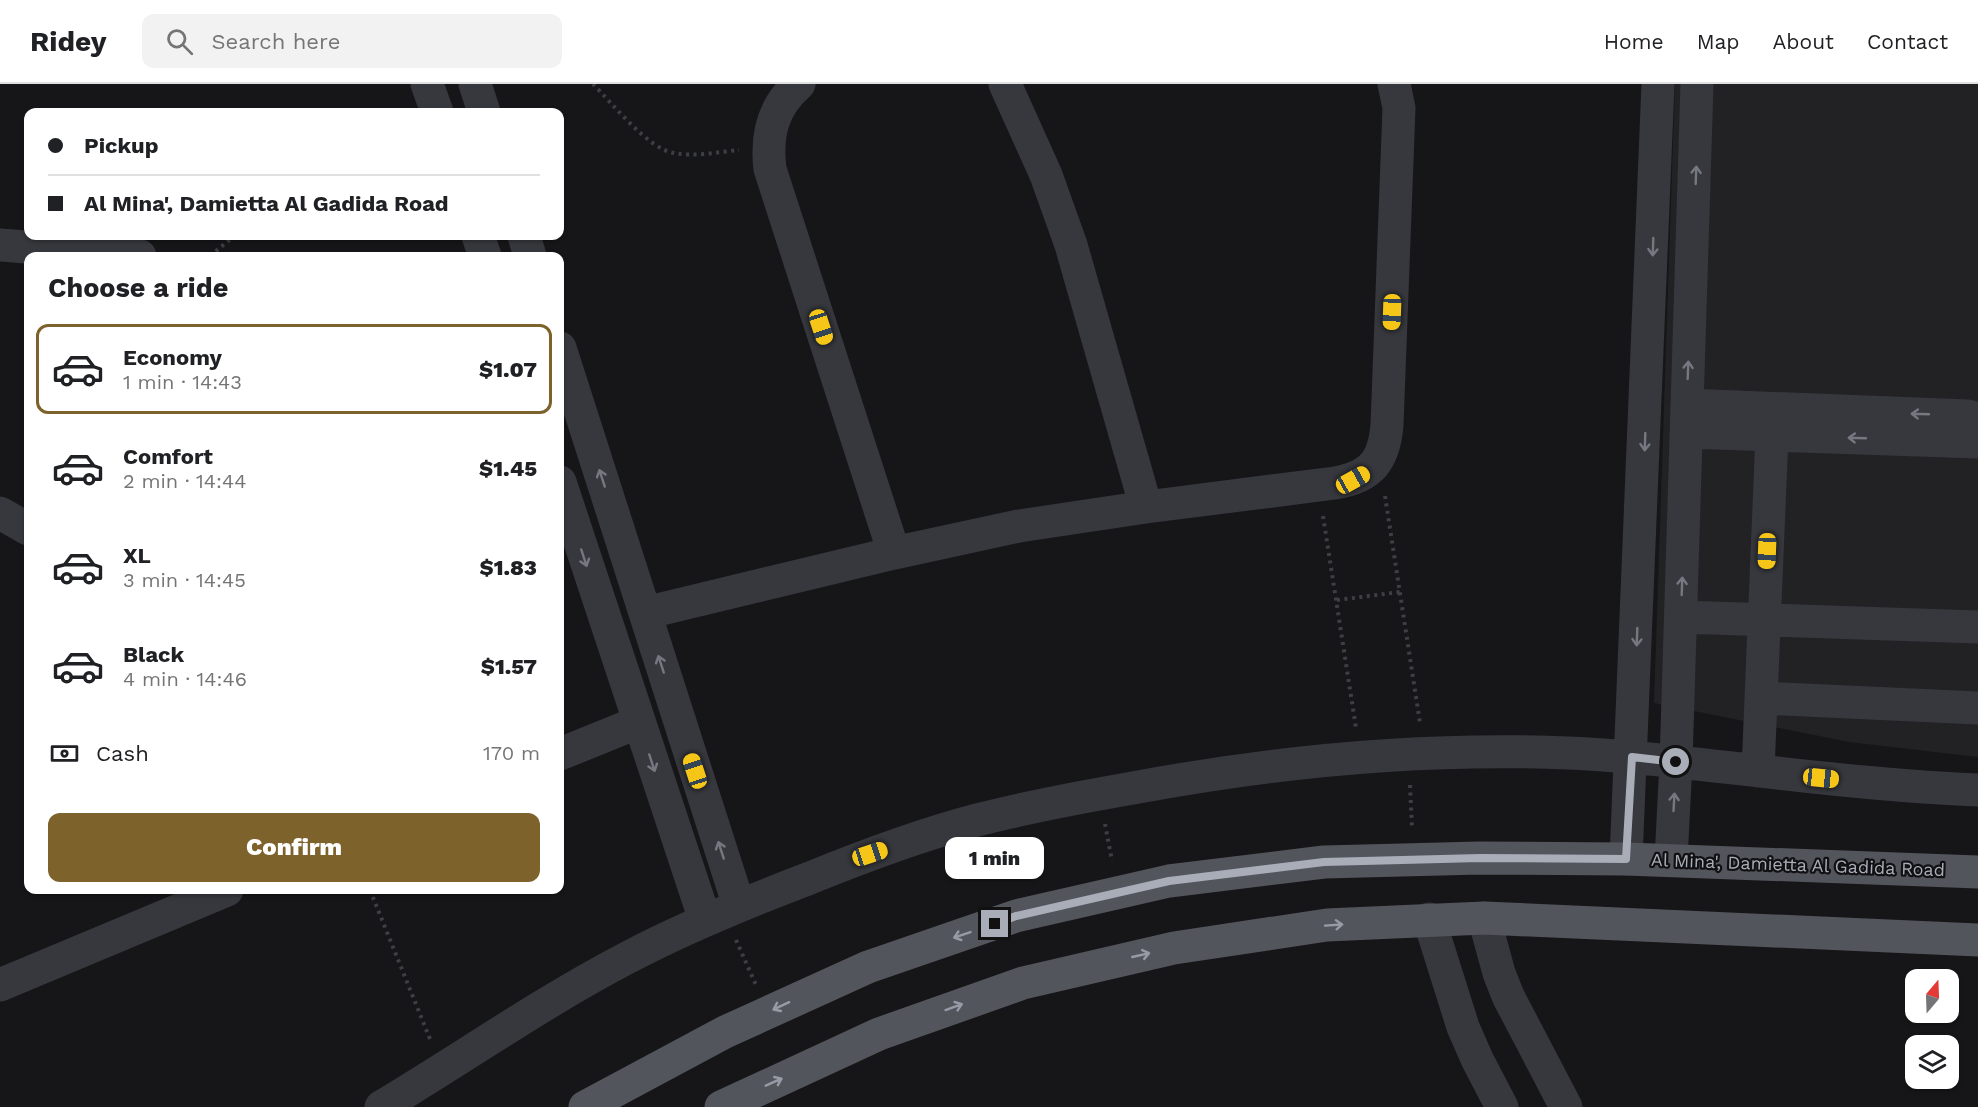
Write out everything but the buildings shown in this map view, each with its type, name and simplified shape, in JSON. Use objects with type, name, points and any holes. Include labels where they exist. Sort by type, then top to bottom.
[{"type":"main road","name":"Al Mina', Damietta Al Gadida Road","points":[[585,1107],[725,1032],[878,963],[1016,916],[1169,881],[1324,862],[1414,859],[1671,860],[1978,872]]},
{"type":"main road","points":[[721,1107],[879,1034],[1023,983],[1174,948],[1327,925],[1484,918],[1978,940]]},
{"type":"street","points":[[428,84],[436,108]]},
{"type":"street","points":[[475,84],[483,108]]},
{"type":"street","points":[[799,84],[789,92],[770,128],[768,149],[770,169],[894,553]]},
{"type":"street","points":[[1005,84],[1046,175],[1071,245],[1146,507]]},
{"type":"street","points":[[645,613],[894,553],[1019,526],[1146,507],[1318,486],[1353,480],[1367,472],[1379,460],[1386,443],[1388,426],[1399,108],[1394,84]]},
{"type":"street","points":[[1626,859],[1659,84]]},
{"type":"street","points":[[1671,860],[1681,618],[1697,84]]},
{"type":"street","points":[[0,245],[89,252]]},
{"type":"street","points":[[564,360],[645,613],[722,912]]},
{"type":"street","points":[[1687,418],[1968,416],[1978,419]]},
{"type":"street","points":[[1687,418],[1772,435],[1978,442]]},
{"type":"street","points":[[1758,771],[1772,435]]},
{"type":"street","points":[[564,494],[639,722],[722,912]]},
{"type":"street","points":[[0,513],[24,527]]},
{"type":"street","points":[[1681,618],[1978,627]]},
{"type":"street","points":[[1761,698],[1978,708]]},
{"type":"street","points":[[564,752],[639,722]]},
{"type":"street","points":[[381,1107],[442,1071],[535,1009],[626,958],[722,912],[870,854],[975,821],[1098,794],[1196,776],[1300,762],[1416,753],[1507,752],[1632,757],[1933,788],[1978,790]]},
{"type":"street","points":[[0,985],[177,899],[205,894]]},
{"type":"street","points":[[1484,918],[1499,973],[1508,996],[1566,1107]]},
{"type":"street","points":[[1429,919],[1463,1027],[1502,1107]]},
{"type":"path","points":[[593,84],[647,140],[660,149],[674,153],[768,149]]},
{"type":"path","points":[[215,252],[229,240]]},
{"type":"path","points":[[1379,460],[1400,592],[1416,753],[1414,859]]},
{"type":"path","points":[[1318,486],[1361,756]]},
{"type":"path","points":[[1337,600],[1400,592]]},
{"type":"path","points":[[1098,794],[1119,892]]},
{"type":"path","points":[[372,894],[442,1071]]},
{"type":"path","points":[[722,912],[768,1012]]},
{"type":"shaded area","points":[[1675,84],[1978,84],[1978,757],[1849,742],[1654,703]]},
{"type":"route","points":[[995,924],[1016,916],[1169,881],[1324,862],[1480,858],[1626,859],[1632,757],[1676,762]]}]
